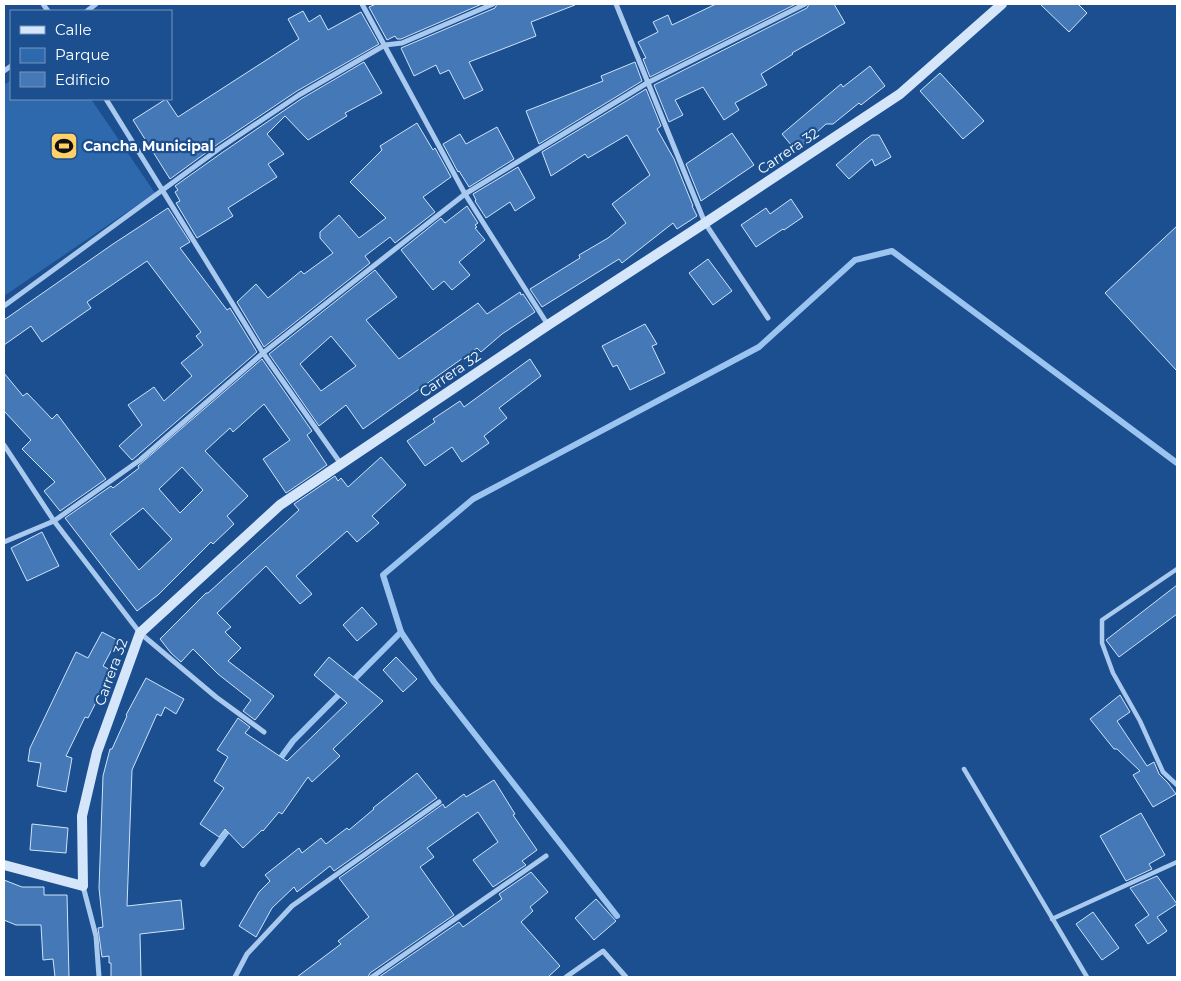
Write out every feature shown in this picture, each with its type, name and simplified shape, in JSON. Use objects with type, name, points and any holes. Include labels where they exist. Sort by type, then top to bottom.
[{"type":"main road","name":"Carrera 32","points":[[83,886],[82,816],[97,752],[140,633],[280,505],[548,325],[705,224],[900,94],[1002,4]]},
{"type":"main road","points":[[4,865],[83,886]]},
{"type":"street","points":[[362,4],[465,194],[548,325]]},
{"type":"street","points":[[4,306],[163,192],[220,148],[299,95],[385,45],[402,43],[493,4]]},
{"type":"street","points":[[616,4],[705,224],[768,318]]},
{"type":"street","points":[[4,542],[54,521],[140,460],[263,354],[465,194],[647,83],[805,4]]},
{"type":"street","points":[[107,100],[263,354],[341,464]]},
{"type":"street","points":[[4,445],[54,521],[140,633],[216,697],[264,732]]},
{"type":"street","points":[[1177,569],[1102,620],[1102,643],[1112,673],[1140,721],[1163,772],[1177,784]]},
{"type":"street","points":[[964,768],[1086,977]]},
{"type":"street","points":[[235,977],[248,954],[292,906],[438,802]]},
{"type":"street","points":[[372,977],[546,856]]},
{"type":"street","points":[[1052,919],[1177,862]]},
{"type":"street","name":"Carrera 32","points":[[83,886],[96,936],[99,977]]},
{"type":"street","points":[[566,977],[603,951],[626,977]]},
{"type":"green space","name":"Cancha Municipal","points":[[10,81],[10,100],[92,100],[155,193],[4,296],[4,85]]},
{"type":"building","points":[[376,4],[482,4],[401,39],[397,39],[395,36],[387,40],[369,7]]},
{"type":"building","points":[[497,4],[575,5],[531,22],[536,36],[469,62],[483,90],[464,99],[449,70],[440,74],[436,65],[414,76],[401,48],[495,8]]},
{"type":"building","points":[[716,4],[796,4],[650,77],[643,59],[646,58],[638,42],[658,32],[653,22],[668,15],[672,25]]},
{"type":"building","points":[[809,4],[834,4],[845,23],[792,53],[761,74],[767,85],[735,103],[739,110],[724,120],[703,87],[675,100],[683,115],[669,122],[654,85],[807,8]]},
{"type":"building","points":[[1040,4],[1078,4],[1087,13],[1069,32]]},
{"type":"building","points":[[303,11],[309,22],[320,15],[328,30],[361,12],[379,44],[297,91],[170,179],[133,120],[164,100],[167,100],[178,117],[299,39],[288,19]]},
{"type":"building","points":[[364,62],[382,93],[345,113],[347,116],[308,140],[285,116],[267,134],[284,154],[268,164],[277,177],[228,208],[233,216],[197,238],[176,203],[180,201],[175,192],[178,190],[175,186],[301,99]]},
{"type":"building","points":[[635,62],[642,81],[539,144],[526,111],[603,81],[601,76]]},
{"type":"building","points":[[870,66],[885,86],[861,105],[859,103],[833,124],[826,124],[796,151],[782,134],[841,84],[843,87]]},
{"type":"building","points":[[940,73],[984,121],[963,139],[920,91]]},
{"type":"building","points":[[646,89],[661,126],[657,129],[674,159],[697,216],[677,229],[673,223],[622,263],[619,259],[542,307],[530,289],[580,258],[579,255],[608,238],[626,223],[612,204],[650,175],[627,135],[588,158],[585,154],[551,176],[542,152]]},
{"type":"building","points":[[417,123],[433,150],[435,148],[451,177],[423,197],[435,212],[395,243],[390,237],[365,256],[370,263],[264,347],[237,302],[256,284],[268,298],[301,271],[304,274],[333,253],[320,238],[320,232],[339,215],[359,238],[386,218],[350,182],[382,150],[380,146]]},
{"type":"building","points":[[497,127],[514,159],[469,187],[458,172],[443,144],[460,134],[466,144]]},
{"type":"building","points":[[732,133],[754,165],[701,201],[686,164]]},
{"type":"building","points":[[872,135],[879,135],[891,157],[875,166],[872,159],[849,179],[836,165]]},
{"type":"building","points":[[518,167],[535,198],[515,211],[510,202],[486,218],[475,201],[473,194]]},
{"type":"building","points":[[791,199],[803,217],[756,247],[741,225],[766,208],[770,214]]},
{"type":"building","points":[[467,206],[478,223],[475,225],[477,227],[475,228],[485,240],[459,262],[470,275],[452,290],[444,281],[433,290],[401,250],[441,218],[445,223]]},
{"type":"building","points":[[168,208],[190,242],[180,248],[227,310],[230,308],[257,352],[132,460],[119,446],[142,425],[128,405],[154,387],[164,401],[192,376],[181,363],[203,345],[196,336],[201,332],[147,261],[87,302],[91,308],[42,342],[31,326],[4,345],[4,320]]},
{"type":"building","points":[[1177,226],[1177,371],[1105,293]]},
{"type":"building","points":[[708,259],[732,291],[713,305],[689,273]]},
{"type":"building","points":[[375,270],[397,297],[366,320],[399,359],[478,303],[487,314],[520,292],[535,312],[502,334],[481,352],[477,348],[363,429],[346,405],[319,426],[269,354]],"holes":[[[331,336],[356,366],[321,391],[300,364]]]},
{"type":"building","points":[[645,324],[657,344],[652,346],[665,373],[630,390],[617,365],[613,367],[602,346]]},
{"type":"building","points":[[262,359],[312,431],[307,435],[327,465],[286,493],[263,459],[290,440],[264,404],[233,432],[230,428],[205,451],[248,496],[227,516],[234,524],[213,544],[211,542],[158,595],[137,611],[65,518],[111,486],[113,488],[139,468],[138,466]],"holes":[[[182,467],[203,490],[180,513],[159,489]],[[143,508],[172,539],[139,570],[110,534]]]},
{"type":"building","points":[[530,359],[541,376],[499,408],[507,418],[484,436],[489,443],[462,462],[452,447],[425,466],[407,441],[435,422],[433,419],[460,401],[464,407]]},
{"type":"building","points":[[4,373],[23,396],[27,393],[52,419],[57,414],[106,479],[60,511],[44,491],[55,482],[22,449],[31,440],[4,411]]},
{"type":"building","points":[[381,457],[406,485],[372,516],[379,523],[357,542],[347,531],[296,576],[312,594],[300,604],[266,566],[217,613],[231,627],[225,632],[241,648],[228,661],[274,696],[255,720],[243,711],[251,700],[218,674],[193,649],[181,662],[160,639],[206,593],[299,510],[294,504],[335,476],[338,481],[341,478],[348,487]]},
{"type":"building","points":[[42,532],[59,566],[27,581],[11,548]]},
{"type":"building","points":[[1177,585],[1177,614],[1119,657],[1106,640]]},
{"type":"building","points":[[362,607],[377,624],[357,641],[343,625]]},
{"type":"building","points":[[102,632],[117,640],[103,666],[112,671],[88,718],[85,717],[66,756],[72,758],[66,792],[37,786],[41,763],[28,761],[30,748],[76,652],[88,658]]},
{"type":"building","points":[[329,657],[383,701],[333,749],[340,756],[312,782],[308,777],[282,814],[279,812],[263,831],[243,848],[225,829],[219,837],[200,824],[224,788],[214,781],[228,757],[217,750],[238,718],[250,727],[245,733],[287,761],[347,703],[314,675]]},
{"type":"building","points":[[396,657],[417,679],[403,692],[383,670]]},
{"type":"building","points":[[146,678],[184,699],[176,714],[165,707],[161,716],[157,714],[132,770],[127,906],[181,900],[184,929],[140,934],[141,977],[111,977],[111,963],[109,963],[109,956],[102,957],[98,928],[103,927],[99,888],[103,776],[110,749],[112,749],[126,715]]},
{"type":"building","points":[[1120,695],[1130,712],[1117,721],[1147,766],[1154,762],[1159,774],[1176,794],[1153,807],[1133,775],[1140,771],[1117,749],[1114,749],[1090,719]]},
{"type":"building","points":[[417,773],[437,798],[334,871],[330,866],[297,892],[294,887],[272,908],[256,937],[239,926],[259,892],[270,881],[265,875],[299,848],[302,853],[321,838],[326,844],[347,828],[349,830]]},
{"type":"building","points":[[494,780],[515,814],[513,815],[537,850],[522,861],[526,865],[493,887],[473,860],[498,842],[478,812],[427,848],[434,857],[420,867],[454,915],[370,973],[368,977],[297,977],[341,944],[338,941],[369,917],[339,878],[443,804],[445,808],[464,794],[466,797]]},
{"type":"building","points":[[1141,813],[1165,855],[1149,864],[1152,869],[1126,881],[1100,836]]},
{"type":"building","points":[[32,824],[68,828],[66,853],[30,850]]},
{"type":"building","points":[[531,872],[548,892],[530,907],[533,911],[521,922],[560,966],[548,977],[379,977],[459,922],[463,927],[502,899],[499,894]]},
{"type":"building","points":[[1157,876],[1177,904],[1157,917],[1167,931],[1148,944],[1135,925],[1149,915],[1130,888]]},
{"type":"building","points":[[4,880],[22,887],[44,887],[44,895],[67,895],[69,977],[55,977],[53,959],[43,960],[41,925],[16,925],[4,920]]},
{"type":"building","points":[[596,899],[616,921],[594,940],[575,918]]},
{"type":"building","points":[[1093,912],[1119,948],[1102,960],[1076,924]]},
{"type":"waterway","points":[[617,916],[434,682],[401,632],[383,575],[473,499],[759,347],[855,260],[892,251],[1177,463]]},
{"type":"waterway","points":[[277,763],[293,741],[401,632]]},
{"type":"waterway","points":[[203,864],[231,826]]},
{"type":"place","name":"Cancha Municipal","points":[[64,146]]}]
